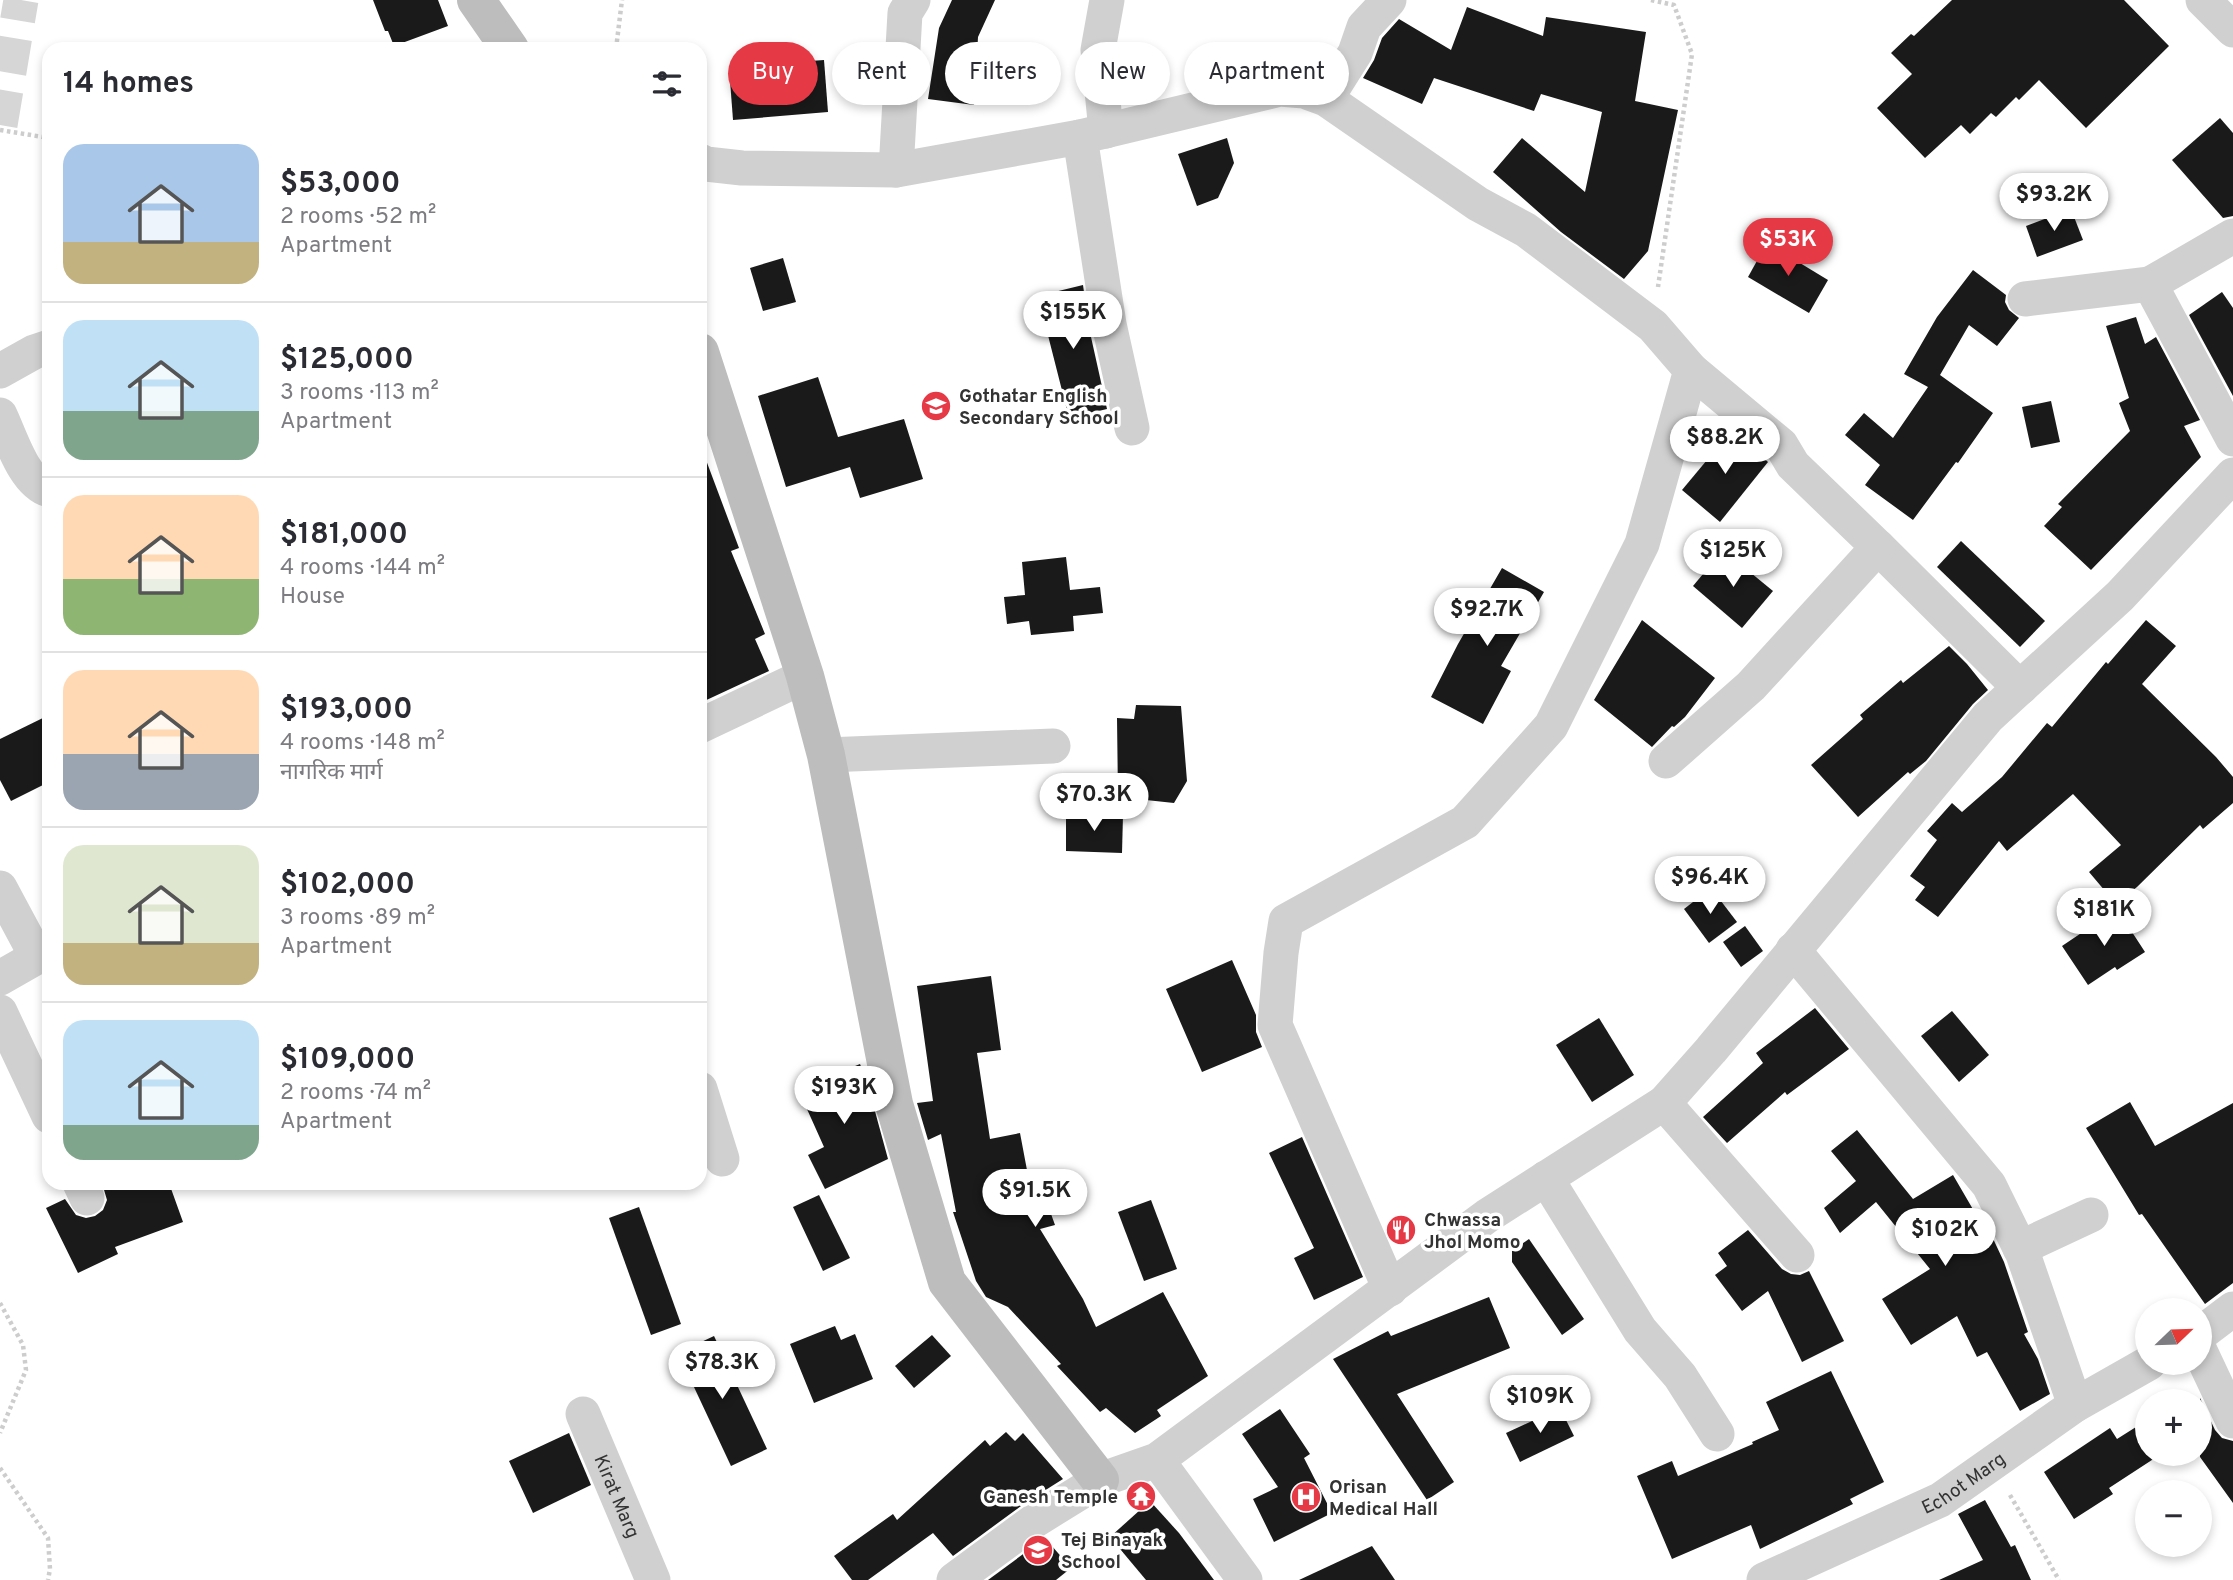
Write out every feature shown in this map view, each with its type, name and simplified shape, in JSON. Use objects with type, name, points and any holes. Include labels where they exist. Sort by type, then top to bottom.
[{"type":"street","points":[[476,0],[505,42]]},
{"type":"street","points":[[895,170],[905,13],[913,0]]},
{"type":"street","points":[[1107,0],[1098,50],[1093,134],[1109,324],[1132,428]]},
{"type":"street","points":[[1349,63],[1364,27],[1390,0]]},
{"type":"street","points":[[2203,0],[2233,30]]},
{"type":"street","points":[[707,164],[742,168],[895,170],[1093,134],[1214,105]]},
{"type":"street","points":[[1335,105],[1478,204],[1526,230],[1653,326],[1691,370],[1781,445],[1793,465],[2020,688]]},
{"type":"street","points":[[2025,299],[2150,284],[2233,236]]},
{"type":"street","points":[[2150,284],[2233,439]]},
{"type":"street","points":[[0,371],[42,350]]},
{"type":"street","points":[[1390,1289],[1275,1025],[1286,922],[1465,822],[1551,726],[1642,544],[1691,370]]},
{"type":"street","points":[[707,374],[805,676],[826,755],[894,1104],[947,1282],[1100,1480]]},
{"type":"street","points":[[0,415],[30,478],[42,487]]},
{"type":"street","points":[[954,1580],[1037,1519],[1100,1480],[1157,1460],[1487,1216],[1664,1102],[1711,1050],[1988,717],[2120,596],[2233,475]]},
{"type":"street","points":[[1666,761],[1751,686],[1878,547]]},
{"type":"street","points":[[707,723],[805,676]]},
{"type":"street","points":[[826,755],[1053,746]]},
{"type":"street","points":[[0,888],[42,952]]},
{"type":"street","points":[[1793,950],[1989,1185],[2020,1248],[2075,1405]]},
{"type":"street","points":[[0,978],[42,955]]},
{"type":"street","points":[[0,1012],[42,1101]]},
{"type":"street","points":[[1664,1102],[1797,1255]]},
{"type":"street","points":[[707,1111],[722,1158]]},
{"type":"street","points":[[1546,1178],[1640,1330],[1680,1376],[1717,1434]]},
{"type":"street","points":[[2020,1248],[2091,1215]]},
{"type":"street","points":[[2212,1325],[2233,1309]]},
{"type":"street","name":"Echot Marg","points":[[1765,1580],[1940,1500],[2075,1405],[2135,1371]]},
{"type":"street","points":[[2212,1376],[2233,1421]]},
{"type":"street","name":"Kirat Marg","points":[[583,1414],[653,1580]]},
{"type":"street","points":[[1157,1460],[1245,1580]]},
{"type":"path","points":[[617,42],[622,0]]},
{"type":"path","points":[[1651,0],[1674,5],[1692,54],[1653,326]]},
{"type":"path","points":[[0,130],[42,137]]},
{"type":"path","points":[[0,1303],[23,1345],[26,1370],[0,1433]]},
{"type":"path","points":[[1993,1463],[2059,1580]]},
{"type":"path","points":[[0,1468],[48,1538],[48,1580]]},
{"type":"building","points":[[373,0],[438,0],[448,26],[405,42],[392,42],[388,31],[385,31]]},
{"type":"building","points":[[952,0],[995,0],[978,42],[945,42],[945,101],[931,99],[931,80],[939,28]]},
{"type":"building","points":[[1952,0],[2124,0],[2169,46],[2086,128],[2039,80],[2019,100],[2016,97],[1996,117],[1991,113],[1970,134],[1961,125],[1925,158],[1877,108],[1912,74],[1891,53],[1911,34],[1914,36]]},
{"type":"building","points":[[1467,7],[1543,36],[1546,17],[1646,32],[1635,101],[1678,110],[1648,251],[1624,279],[1561,232],[1493,172],[1522,138],[1585,192],[1602,112],[1541,94],[1534,111],[1434,78],[1422,104],[1363,78],[1374,60],[1382,38],[1399,19],[1451,50]]},
{"type":"building","points":[[818,60],[824,60],[828,112],[733,120],[732,105],[818,105]]},
{"type":"building","points":[[2220,118],[2233,133],[2233,216],[2223,218],[2172,160]]},
{"type":"building","points":[[1227,138],[1234,163],[1218,198],[1197,206],[1178,154]]},
{"type":"building","points":[[2071,209],[2083,240],[2037,257],[2026,226]]},
{"type":"building","points":[[1767,243],[1828,280],[1809,313],[1748,277]]},
{"type":"building","points":[[783,258],[796,302],[763,311],[750,268]]},
{"type":"building","points":[[1973,270],[2006,295],[2005,302],[2009,310],[2019,318],[1997,346],[1969,325],[1940,375],[1993,413],[1913,520],[1865,485],[1880,465],[1845,435],[1864,413],[1893,438],[1928,387],[1904,374],[1937,317]]},
{"type":"building","points":[[1083,285],[1089,328],[1107,409],[1069,418],[1038,296]]},
{"type":"building","points":[[2222,292],[2233,308],[2233,396],[2189,315]]},
{"type":"building","points":[[2136,317],[2145,344],[2156,337],[2200,420],[2184,426],[2201,457],[2091,570],[2044,526],[2062,507],[2058,504],[2130,431],[2119,403],[2129,398],[2106,326]]},
{"type":"building","points":[[818,377],[838,437],[904,419],[923,479],[860,498],[850,467],[786,487],[758,396]]},
{"type":"building","points":[[2051,401],[2060,442],[2031,448],[2022,407]]},
{"type":"building","points":[[1732,430],[1768,462],[1720,522],[1682,490]]},
{"type":"building","points":[[707,463],[739,548],[731,551],[765,634],[755,639],[769,671],[707,700]]},
{"type":"building","points":[[1961,541],[2045,621],[2020,647],[1937,567]]},
{"type":"building","points":[[1723,550],[1773,591],[1742,628],[1693,586]]},
{"type":"building","points":[[1066,557],[1070,590],[1100,587],[1103,613],[1073,616],[1074,631],[1031,635],[1029,621],[1007,624],[1004,597],[1025,595],[1022,562]]},
{"type":"building","points":[[1502,568],[1544,592],[1501,666],[1511,671],[1483,724],[1431,697]]},
{"type":"building","points":[[1642,620],[1715,678],[1685,717],[1652,747],[1594,700]]},
{"type":"building","points":[[2146,620],[2176,646],[2142,684],[2233,777],[2233,803],[2203,829],[2200,825],[2116,904],[2089,872],[2121,845],[2073,794],[2007,851],[1999,841],[1938,917],[1915,900],[1925,887],[1910,876],[1937,840],[1927,831],[1952,803],[1962,812],[2002,777],[2047,723],[2052,727],[2106,662],[2108,664]]},
{"type":"building","points":[[1949,646],[1988,690],[1926,761],[1910,774],[1908,772],[1858,817],[1811,765],[1863,719],[1860,715],[1901,680],[1903,683]]},
{"type":"building","points":[[1136,705],[1181,706],[1187,781],[1174,803],[1118,797],[1117,718],[1134,719]]},
{"type":"building","points":[[42,718],[42,786],[11,801],[0,780],[0,739]]},
{"type":"building","points":[[1066,813],[1123,815],[1122,853],[1066,851]]},
{"type":"building","points":[[1711,888],[1737,922],[1709,943],[1684,909]]},
{"type":"building","points":[[2117,909],[2145,952],[2088,985],[2062,946]]},
{"type":"building","points":[[1745,926],[1763,951],[1741,967],[1723,942]]},
{"type":"building","points":[[1232,960],[1256,1015],[1256,1032],[1262,1047],[1202,1072],[1166,989]]},
{"type":"building","points":[[991,976],[1001,1050],[977,1053],[990,1139],[1020,1133],[1033,1202],[1046,1200],[1055,1225],[1040,1229],[1083,1299],[1096,1327],[1163,1292],[1208,1376],[1157,1410],[1161,1416],[1135,1433],[1106,1408],[1100,1412],[1057,1366],[1061,1364],[1008,1307],[986,1297],[976,1281],[953,1212],[956,1212],[941,1134],[928,1140],[917,1103],[933,1101],[917,986]]},
{"type":"building","points":[[1815,1008],[1849,1049],[1787,1095],[1785,1092],[1727,1143],[1703,1117],[1763,1063],[1756,1053]]},
{"type":"building","points":[[1952,1011],[1989,1055],[1959,1082],[1921,1036]]},
{"type":"building","points":[[1599,1018],[1634,1075],[1592,1102],[1556,1045]]},
{"type":"building","points":[[860,1064],[888,1159],[825,1189],[808,1155],[824,1147],[798,1089]]},
{"type":"building","points":[[2130,1102],[2155,1146],[2233,1103],[2233,1283],[2212,1299],[2201,1298],[2142,1214],[2139,1215],[2086,1128]]},
{"type":"building","points":[[1857,1130],[1913,1199],[1953,1175],[1985,1230],[1988,1228],[2004,1262],[2028,1332],[2024,1334],[2038,1359],[2050,1394],[2020,1411],[1987,1352],[1977,1357],[1957,1316],[1911,1345],[1882,1299],[1930,1269],[1876,1202],[1840,1233],[1824,1208],[1856,1181],[1831,1151]]},
{"type":"building","points":[[1302,1137],[1363,1277],[1314,1300],[1294,1258],[1314,1248],[1269,1153]]},
{"type":"building","points":[[104,1190],[172,1190],[183,1222],[115,1247],[118,1254],[78,1273],[46,1208],[65,1199],[76,1215],[86,1218],[103,1210],[107,1200]]},
{"type":"building","points":[[819,1195],[850,1258],[823,1271],[793,1207]]},
{"type":"building","points":[[1151,1200],[1177,1269],[1144,1281],[1118,1212]]},
{"type":"building","points":[[639,1207],[681,1324],[651,1335],[609,1218]]},
{"type":"building","points":[[1748,1230],[1782,1269],[1800,1275],[1809,1271],[1844,1341],[1802,1362],[1768,1291],[1742,1311],[1715,1275],[1727,1266],[1718,1253]]},
{"type":"building","points":[[1529,1239],[1584,1319],[1562,1335],[1512,1262],[1512,1251]]},
{"type":"building","points":[[1489,1297],[1510,1348],[1397,1394],[1454,1482],[1427,1500],[1333,1359],[1388,1331],[1391,1336]]},
{"type":"building","points":[[835,1326],[841,1340],[855,1334],[873,1379],[814,1403],[790,1344]]},
{"type":"building","points":[[932,1335],[951,1356],[914,1388],[895,1366]]},
{"type":"building","points":[[714,1336],[767,1449],[731,1466],[678,1353]]},
{"type":"building","points":[[1831,1371],[1884,1482],[1850,1499],[1853,1504],[1760,1549],[1751,1525],[1672,1559],[1637,1476],[1672,1461],[1678,1476],[1779,1430],[1766,1402]]},
{"type":"building","points":[[1560,1408],[1574,1436],[1520,1462],[1506,1433]]},
{"type":"building","points":[[1280,1409],[1310,1454],[1304,1458],[1332,1513],[1274,1542],[1253,1499],[1278,1487],[1242,1434]]},
{"type":"building","points":[[2212,1424],[2222,1438],[2233,1441],[2233,1503],[2206,1466],[2212,1466]]},
{"type":"building","points":[[2110,1428],[2117,1439],[2135,1428],[2135,1466],[2143,1466],[2109,1488],[2113,1494],[2074,1519],[2044,1472]]},
{"type":"building","points":[[1006,1432],[1015,1441],[1023,1433],[1063,1479],[1025,1503],[953,1556],[933,1533],[868,1580],[852,1580],[834,1556],[893,1514],[897,1520],[985,1440],[990,1446]]},
{"type":"building","points":[[569,1433],[591,1485],[533,1513],[509,1461]]},
{"type":"building","points":[[1985,1500],[2011,1547],[2015,1545],[2031,1580],[1939,1580],[1983,1560],[1958,1514]]},
{"type":"building","points":[[1150,1501],[1179,1533],[1214,1580],[1146,1580],[1110,1537]]},
{"type":"building","name":"Tej Binayak School","points":[[1045,1538],[1071,1568],[1056,1580],[988,1580]]},
{"type":"building","points":[[1372,1546],[1395,1580],[1299,1580]]},
{"type":"tunnel","points":[[0,125],[21,0]]},
{"type":"place","name":"Gothatar English Secondary School","points":[[936,406]]},
{"type":"place","name":"Chwassa Jhol Momo","points":[[1401,1230]]},
{"type":"place","name":"Ganesh Temple","points":[[1141,1496]]},
{"type":"place","name":"Orisan Medical Hall","points":[[1306,1497]]},
{"type":"place","name":"Tej Binayak School","points":[[1038,1550]]}]
